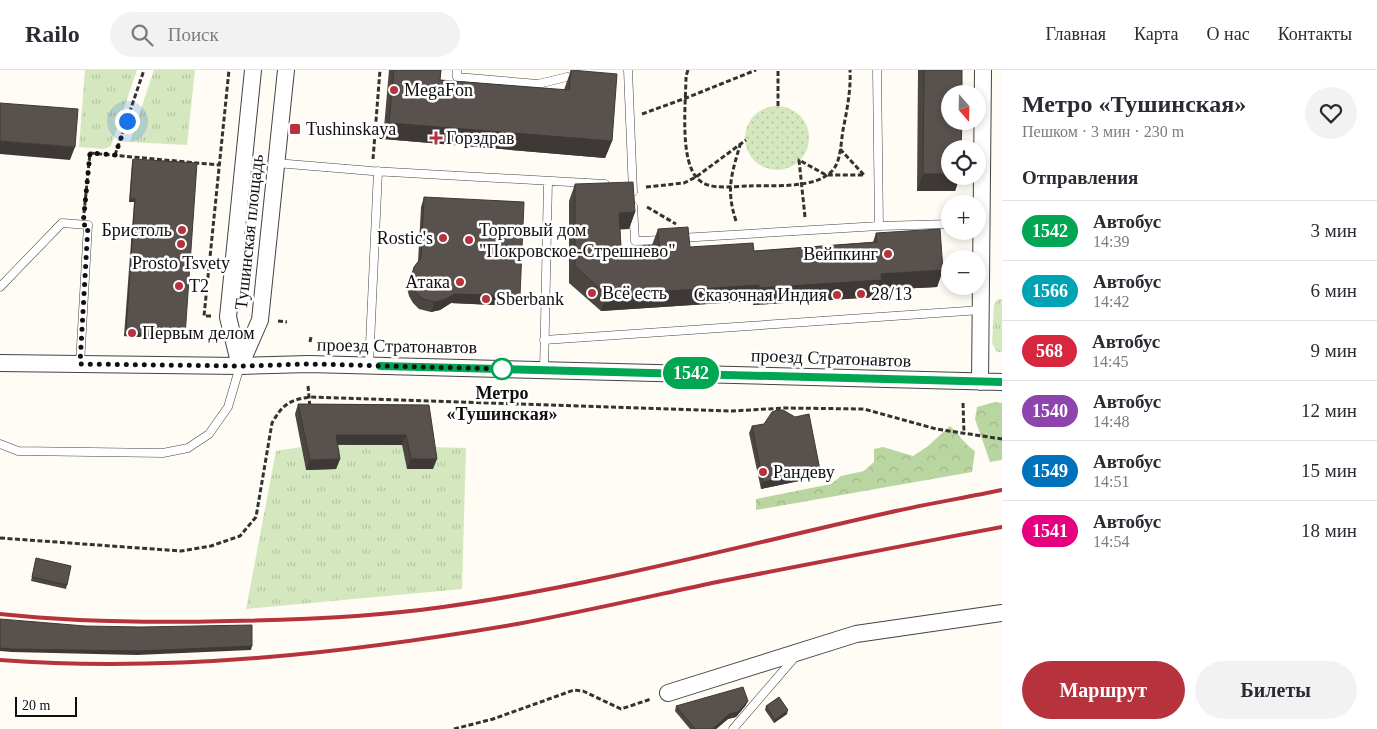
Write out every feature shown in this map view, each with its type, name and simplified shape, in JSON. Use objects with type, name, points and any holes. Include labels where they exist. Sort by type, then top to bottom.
[{"type":"street","name":"Тушинская площадь","points":[[240,366],[228,317],[253,70]]},
{"type":"street","name":"Тушинская площадь","points":[[240,366],[260,320],[286,70]]},
{"type":"street","points":[[981,195],[983,70]]},
{"type":"street","points":[[980,240],[980,382]]},
{"type":"street","name":"проезд Стратонавтов","points":[[0,363],[240,366],[369,365],[1002,382]]},
{"type":"street","points":[[668,694],[856,634],[1002,613]]},
{"type":"lane","points":[[457,70],[457,77],[538,84],[567,77],[585,78]]},
{"type":"lane","points":[[628,70],[635,241],[879,226],[941,224]]},
{"type":"lane","points":[[877,70],[879,226]]},
{"type":"lane","points":[[619,81],[628,81]]},
{"type":"lane","points":[[276,163],[375,171],[614,185]]},
{"type":"lane","points":[[369,365],[375,171]]},
{"type":"lane","points":[[544,370],[548,181]]},
{"type":"lane","points":[[623,185],[632,187]]},
{"type":"lane","points":[[0,287],[62,224],[88,225],[80,364]]},
{"type":"lane","points":[[544,340],[981,310]]},
{"type":"lane","points":[[0,444],[18,451],[163,453],[188,448],[209,434],[228,407],[240,366]]},
{"type":"lane","points":[[733,729],[800,652]]},
{"type":"path","points":[[115,155],[144,70]]},
{"type":"path","points":[[211,316],[204,316],[228,70]]},
{"type":"path","points":[[375,171],[380,70]]},
{"type":"path","points":[[688,70],[686,76],[686,152],[696,177],[711,186],[802,184],[815,181],[835,168],[849,96],[850,70]]},
{"type":"path","points":[[629,119],[756,70]]},
{"type":"path","points":[[778,70],[778,106]]},
{"type":"path","points":[[632,187],[684,183],[696,177],[746,140]]},
{"type":"path","points":[[740,144],[730,186],[730,196],[740,235]]},
{"type":"path","points":[[840,149],[864,175]]},
{"type":"path","points":[[83,225],[90,153],[219,165]]},
{"type":"path","points":[[806,230],[799,160],[826,175],[879,176]]},
{"type":"path","points":[[633,200],[686,229],[693,238]]},
{"type":"path","points":[[278,321],[287,322]]},
{"type":"path","points":[[310,342],[311,337]]},
{"type":"path","points":[[308,386],[310,414]]},
{"type":"path","points":[[0,538],[181,551],[211,546],[240,536],[256,517],[272,423],[280,410],[294,400],[310,397],[732,411],[785,408],[864,408],[936,429],[1002,439]]},
{"type":"path","points":[[410,400],[410,408]]},
{"type":"path","points":[[963,403],[964,433]]},
{"type":"path","points":[[454,729],[493,719],[574,690],[583,691],[621,709],[668,694]]},
{"type":"green space","points":[[85,70],[137,70],[111,146],[104,149],[79,147]]},
{"type":"green space","points":[[154,70],[195,70],[187,145],[130,142]]},
{"type":"green space","points":[[777,106],[795,112],[803,120],[809,138],[803,156],[795,164],[777,170],[759,164],[751,156],[745,138],[751,120],[759,112]]},
{"type":"green space","points":[[998,299],[1002,299],[1002,352],[997,352],[992,343],[994,305]]},
{"type":"green space","points":[[995,402],[1002,403],[1002,460],[990,462],[975,419],[977,407]]},
{"type":"green space","points":[[950,426],[975,451],[972,472],[756,510],[756,499],[831,484],[841,476],[864,471],[874,462],[874,449],[883,447],[913,456],[928,446]]},
{"type":"green space","points":[[332,444],[402,445],[407,469],[433,469],[430,447],[466,448],[462,589],[246,609],[276,451],[301,447],[306,470],[336,469]]},
{"type":"building","points":[[394,70],[441,70],[440,80],[569,90],[571,70],[617,74],[612,141],[389,123]]},
{"type":"building","points":[[924,70],[962,70],[962,85],[941,85],[941,130],[962,130],[961,140],[941,140],[941,174],[923,174]]},
{"type":"building","points":[[0,103],[78,109],[75,147],[0,141]]},
{"type":"building","points":[[133,159],[197,163],[185,336],[126,332],[135,199],[130,199]]},
{"type":"building","points":[[633,182],[635,212],[619,213],[621,247],[659,245],[658,229],[688,227],[690,247],[753,243],[754,251],[877,242],[876,233],[940,229],[941,270],[881,274],[882,280],[759,288],[759,285],[607,295],[575,266],[575,184]]},
{"type":"building","name":"Торговый дом \"Покровское-Стрешнево\"","points":[[424,197],[524,202],[520,296],[455,294],[435,302],[423,299],[417,294],[412,287],[411,278],[414,267],[421,258]]},
{"type":"building","points":[[298,404],[429,405],[437,459],[411,459],[406,435],[336,435],[340,459],[310,460]]},
{"type":"building","points":[[783,410],[795,417],[809,414],[820,470],[763,482],[752,426],[764,424],[772,412]]},
{"type":"building","points":[[36,558],[71,566],[67,585],[32,577]]},
{"type":"building","points":[[0,619],[85,626],[252,625],[252,646],[139,651],[0,648]]},
{"type":"building","points":[[743,687],[748,701],[738,712],[729,714],[713,729],[695,729],[676,706]]},
{"type":"building","points":[[779,697],[788,710],[775,720],[766,706]]},
{"type":"railway","points":[[0,614],[114,621],[256,621],[363,616],[443,607],[610,577],[901,510],[1002,490]]},
{"type":"railway","points":[[0,660],[130,664],[195,662],[260,658],[389,644],[517,624],[712,583],[1002,527]]},
{"type":"bus line","name":"1542","points":[[380,366],[1002,382]]},
{"type":"place","name":"MegaFon","points":[[394,90]]},
{"type":"place","name":"Tushinskaya","points":[[295,129]]},
{"type":"place","name":"Горздрав","points":[[436,138]]},
{"type":"place","name":"Бристоль","points":[[182,230]]},
{"type":"place","name":"Rostic's","points":[[443,238]]},
{"type":"place","name":"Торговый дом \"Покровское-Стрешнево\"","points":[[469,240]]},
{"type":"place","name":"Prosto Tsvety","points":[[181,244]]},
{"type":"place","name":"Вейпкинг","points":[[888,254]]},
{"type":"place","name":"Атака","points":[[460,282]]},
{"type":"place","name":"T2","points":[[179,286]]},
{"type":"place","name":"Всё есть","points":[[592,293]]},
{"type":"place","name":"28/13","points":[[861,294]]},
{"type":"place","name":"Сказочная Индия","points":[[837,295]]},
{"type":"place","name":"Sberbank","points":[[486,299]]},
{"type":"place","name":"Первым делом","points":[[132,333]]},
{"type":"place","name":"Метро «Тушинская»","points":[[502,369]]},
{"type":"place","name":"Рандеву","points":[[763,472]]},
{"type":"route","points":[[127,121],[115,155],[90,153],[83,225],[88,225],[80,364],[240,366],[310,364],[504,369],[502,369]]}]
